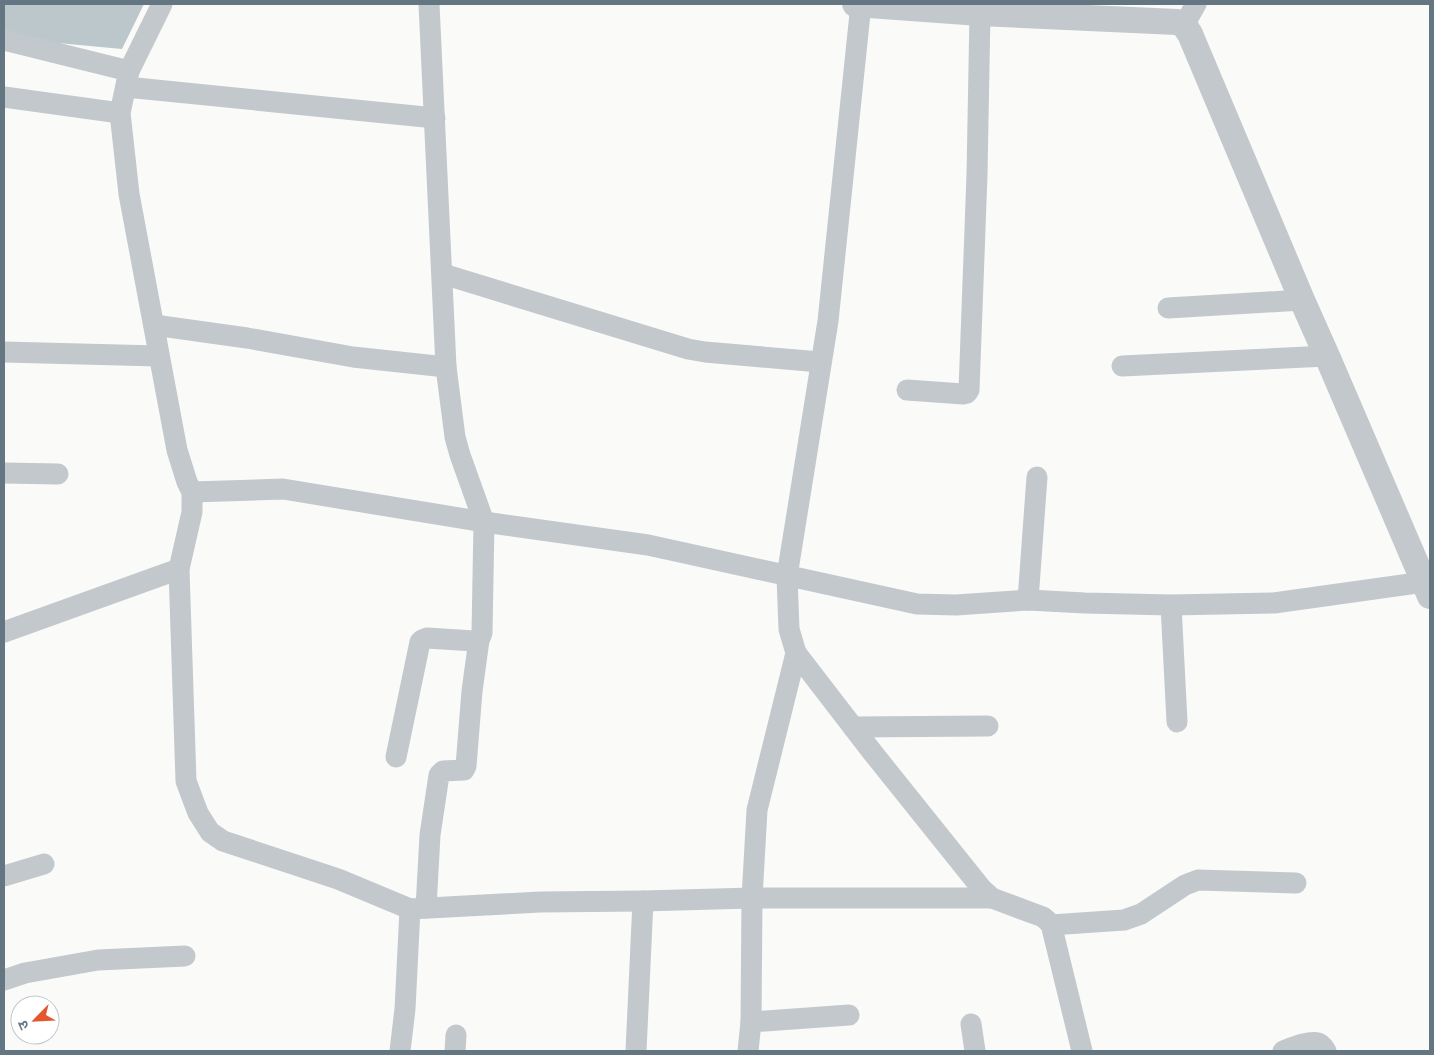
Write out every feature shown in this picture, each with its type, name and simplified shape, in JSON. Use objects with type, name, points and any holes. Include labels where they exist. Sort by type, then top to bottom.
[{"type":"street","points":[[162,4],[127,79],[120,113],[129,194],[154,325],[158,356],[177,450],[192,492],[192,512],[179,569],[186,781],[198,813],[210,832],[223,841],[418,908],[540,902],[752,898],[992,898],[1043,917],[1051,925],[1082,1051]]},
{"type":"street","points":[[400,1051],[418,908],[439,775],[443,771],[464,770],[466,766],[472,691],[479,640],[482,633],[484,522],[455,437],[446,367],[429,4]]},
{"type":"street","points":[[855,4],[980,14],[1177,22],[1190,14]]},
{"type":"street","points":[[861,4],[828,321],[787,576],[789,629],[796,653],[873,753],[982,889],[992,898]]},
{"type":"street","points":[[907,390],[964,394],[969,390],[977,175],[980,14]]},
{"type":"street","points":[[192,492],[283,489],[484,522],[648,545],[917,604],[956,605],[1028,600],[1171,605],[1274,603],[1427,589],[1190,34],[1190,14]]},
{"type":"street","points":[[4,40],[127,79],[435,118]]},
{"type":"street","points":[[4,97],[120,113]]},
{"type":"street","points":[[442,274],[688,349],[820,362]]},
{"type":"street","points":[[1168,308],[1302,300]]},
{"type":"street","points":[[154,325],[247,338],[353,357],[446,367]]},
{"type":"street","points":[[4,352],[158,356]]},
{"type":"street","points":[[1122,366],[1327,356]]},
{"type":"street","points":[[4,473],[58,474]]},
{"type":"street","points":[[1028,600],[1037,477]]},
{"type":"street","points":[[4,632],[179,569]]},
{"type":"street","points":[[1171,605],[1177,722]]},
{"type":"street","points":[[396,757],[420,642],[426,638],[479,640]]},
{"type":"street","points":[[748,1051],[751,1022],[752,898],[757,810],[796,653]]},
{"type":"street","points":[[854,727],[988,726]]},
{"type":"street","points":[[4,876],[44,864]]},
{"type":"street","points":[[1051,925],[1133,918],[1185,885],[1198,880],[1296,883]]},
{"type":"street","points":[[636,1051],[643,901]]},
{"type":"street","points":[[4,980],[25,973],[98,960],[185,956]]},
{"type":"street","points":[[751,1022],[849,1015]]},
{"type":"street","points":[[971,1024],[975,1051]]},
{"type":"street","points":[[1283,1051],[1309,1042],[1317,1042],[1326,1051]]},
{"type":"shaded area","points":[[4,4],[144,4],[122,49],[4,38]]}]
